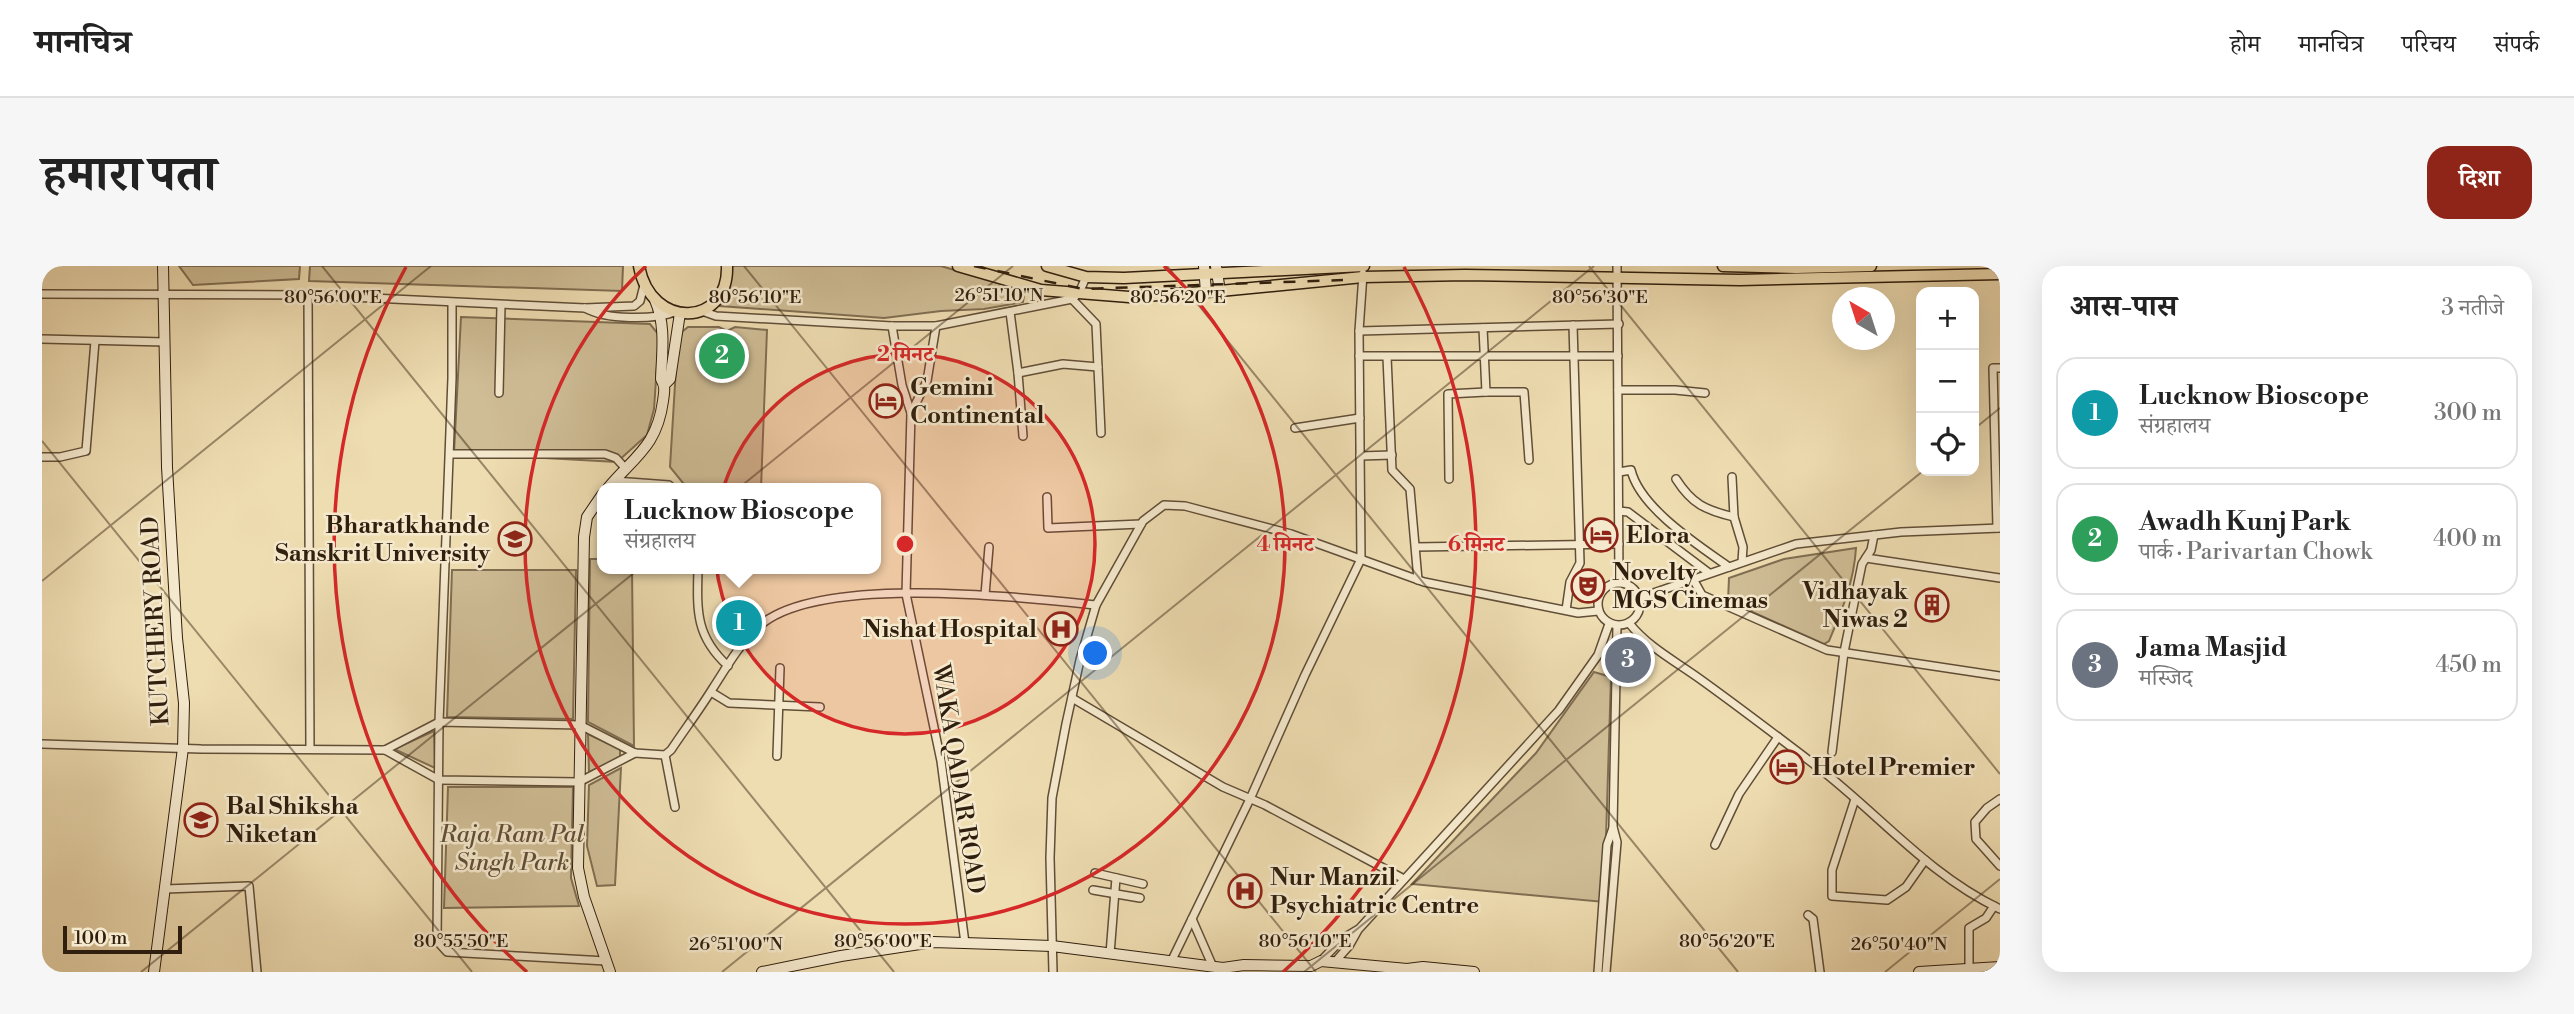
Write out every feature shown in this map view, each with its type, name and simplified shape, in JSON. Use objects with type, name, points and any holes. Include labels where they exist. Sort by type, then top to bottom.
[{"type":"main road","points":[[639,266],[644,285],[654,300],[678,313],[702,312],[716,299],[723,286],[727,266]]},
{"type":"main road","points":[[958,266],[1041,290],[1076,296],[1129,297],[1220,291],[1363,270]]},
{"type":"main road","points":[[1047,266],[1086,277],[1124,278],[1217,269],[1363,270],[1465,275],[1727,280],[2000,274]]},
{"type":"main road","points":[[1726,266],[1871,266]]},
{"type":"street","name":"KUTCHERY ROAD","points":[[154,972],[183,748],[184,703],[177,638],[167,467],[163,266]]},
{"type":"street","points":[[1617,266],[1619,582]]},
{"type":"street","points":[[1726,266],[1727,280]]},
{"type":"street","points":[[1739,267],[1740,280]]},
{"type":"street","points":[[1217,269],[1220,291]]},
{"type":"street","points":[[1204,270],[1206,292]]},
{"type":"street","points":[[1171,962],[1361,559],[1359,331],[1363,270]]},
{"type":"street","points":[[702,312],[716,316],[936,326],[1076,296],[1086,277]]},
{"type":"street","points":[[42,294],[308,295],[586,308],[635,306],[640,301],[644,285]]},
{"type":"street","points":[[308,295],[310,749]]},
{"type":"street","points":[[1076,296],[1096,324],[1101,433]]},
{"type":"street","points":[[613,483],[652,441],[660,417],[664,385],[661,379],[660,317],[654,300]]},
{"type":"street","points":[[452,303],[450,454],[439,722],[437,941],[447,952],[606,961]]},
{"type":"street","points":[[499,393],[501,305]]},
{"type":"street","points":[[586,308],[597,315],[660,317],[678,313],[670,379],[664,385]]},
{"type":"street","points":[[1010,312],[1023,436]]},
{"type":"street","points":[[1359,331],[1619,324]]},
{"type":"street","points":[[1566,610],[1570,582],[1580,563],[1573,325]]},
{"type":"street","name":"WAKA QADAR ROAD","points":[[892,326],[902,385],[911,413],[906,594],[941,761],[965,943]]},
{"type":"street","name":"WAKA QADAR ROAD","points":[[911,413],[928,381],[936,326]]},
{"type":"street","points":[[1483,328],[1486,393]]},
{"type":"street","points":[[42,339],[165,342]]},
{"type":"street","points":[[42,457],[86,452],[95,341]]},
{"type":"street","points":[[1359,356],[1618,356]]},
{"type":"street","points":[[1387,357],[1392,470],[1410,489],[1418,580]]},
{"type":"street","points":[[1018,373],[1063,364],[1098,368]]},
{"type":"street","points":[[1639,598],[1796,544],[1874,535],[1998,528],[1993,368],[2000,368]]},
{"type":"street","points":[[1618,390],[1705,393]]},
{"type":"street","points":[[1449,479],[1448,394],[1524,391],[1529,460]]},
{"type":"street","points":[[1294,428],[1360,418]]},
{"type":"street","points":[[450,454],[605,454],[616,458],[626,469]]},
{"type":"street","points":[[1360,456],[1392,454]]},
{"type":"street","points":[[1619,472],[1632,470],[1634,482],[1646,499],[1692,541],[1729,567]]},
{"type":"street","points":[[1732,477],[1734,517],[1743,547],[1742,562]]},
{"type":"street","points":[[1676,479],[1686,495],[1707,511],[1734,517]]},
{"type":"street","points":[[1047,497],[1048,528],[1141,524]]},
{"type":"street","points":[[597,503],[587,517],[584,537],[578,868],[584,897],[610,972]]},
{"type":"street","points":[[1053,972],[1050,858],[1052,798],[1080,660],[1096,605],[1141,524],[1151,513],[1164,505],[1185,506],[1291,534],[1418,580],[1578,613],[1598,611],[1613,625],[1613,827],[1617,842],[1606,972]]},
{"type":"street","points":[[1619,510],[1628,512],[1709,573]]},
{"type":"street","points":[[1832,752],[1844,652],[1862,565],[1871,550],[1874,535]]},
{"type":"street","points":[[1416,547],[1619,544]]},
{"type":"street","points":[[985,595],[989,547]]},
{"type":"street","points":[[1866,558],[2000,578]]},
{"type":"street","points":[[698,574],[697,612],[704,635],[713,652],[728,666]]},
{"type":"street","points":[[1693,579],[1702,595],[1827,650],[2000,676]]},
{"type":"street","points":[[1598,611],[1599,594],[1605,587],[1619,582],[1629,585],[1639,598],[1639,612],[1629,623],[1613,625]]},
{"type":"street","points":[[42,744],[385,750],[439,722],[580,725],[635,753],[665,755],[757,628],[774,616],[802,604],[865,594],[906,594],[985,595],[1096,605]]},
{"type":"street","points":[[1629,623],[1641,638],[1819,768],[1925,860],[1976,897],[1997,907],[1986,918],[1969,928],[1969,971]]},
{"type":"street","points":[[1333,964],[1349,946],[1358,930],[1559,710],[1598,655],[1613,625]]},
{"type":"street","points":[[776,756],[780,668]]},
{"type":"street","points":[[711,692],[729,703],[820,707]]},
{"type":"street","points":[[1072,698],[1223,788],[1250,799],[1404,879]]},
{"type":"street","points":[[1714,845],[1739,794],[1778,737]]},
{"type":"street","points":[[385,750],[439,780],[579,782],[635,753]]},
{"type":"street","points":[[665,755],[675,807]]},
{"type":"street","points":[[1855,799],[1832,870],[1832,896],[1886,900],[1906,887],[1925,860]]},
{"type":"street","points":[[2000,799],[1987,808],[1975,822],[1976,839],[2000,866]]},
{"type":"street","points":[[1598,972],[1607,845],[1613,827]]},
{"type":"street","points":[[1096,873],[1143,884]]},
{"type":"street","points":[[1110,954],[1116,878]]},
{"type":"street","points":[[165,889],[249,886],[257,972]]},
{"type":"street","points":[[1093,890],[1140,898]]},
{"type":"street","points":[[1603,904],[1612,905]]},
{"type":"street","points":[[1808,915],[1813,919],[1820,972]]},
{"type":"street","points":[[1192,919],[1223,970]]},
{"type":"street","points":[[1322,967],[1342,939],[1358,930]]},
{"type":"street","points":[[762,972],[841,956],[933,942],[1052,946],[1223,970],[1244,965],[1322,967],[1333,964],[1409,971],[1423,967],[1474,972]]},
{"type":"street","points":[[1919,972],[2000,967]]},
{"type":"green space","points":[[179,266],[300,266],[299,279],[193,285]]},
{"type":"green space","points":[[310,266],[623,266],[622,291],[309,281]]},
{"type":"green space","points":[[731,266],[941,266],[1025,291],[1023,302],[984,309],[884,318],[720,306],[729,290]]},
{"type":"green space","points":[[461,317],[650,324],[659,335],[654,409],[647,435],[617,462],[454,453]]},
{"type":"green space","points":[[688,327],[719,327],[727,331],[735,327],[767,330],[761,483],[683,483],[670,467],[678,335]]},
{"type":"green space","points":[[1856,548],[1847,596],[1829,641],[1824,644],[1728,601],[1729,578],[1784,559]]},
{"type":"green space","points":[[590,559],[597,559],[597,574],[632,574],[634,746],[588,722]]},
{"type":"green space","points":[[452,570],[576,570],[573,719],[447,717]]},
{"type":"green space","points":[[1594,672],[1611,677],[1604,902],[1412,884],[1536,753]]},
{"type":"green space","points":[[434,731],[435,768],[394,749]]},
{"type":"green space","points":[[588,734],[620,749],[620,758],[589,772]]},
{"type":"green space","points":[[621,768],[615,885],[597,886],[587,846],[589,785]]},
{"type":"green space","name":"Raja Ram Pal Singh Park","points":[[448,787],[573,787],[571,878],[579,906],[444,908]]},
{"type":"railway","points":[[974,266],[1083,289],[1343,280]]},
{"type":"place","name":"Awadh Kunj Park","points":[[722,356]]},
{"type":"place","name":"Gemini Continental","points":[[886,401]]},
{"type":"place","name":"Elora","points":[[1601,535]]},
{"type":"place","name":"Bharatkhande Sanskrit University","points":[[515,539]]},
{"type":"place","name":"Novelty MGS Cinemas","points":[[1588,586]]},
{"type":"place","name":"Vidhayak Niwas 2","points":[[1932,605]]},
{"type":"place","name":"Lucknow Bioscope","points":[[739,623]]},
{"type":"place","name":"Nishat Hospital","points":[[1061,629]]},
{"type":"place","name":"Jama Masjid","points":[[1628,660]]},
{"type":"place","name":"Hotel Premier","points":[[1787,767]]},
{"type":"place","name":"Bal Shiksha Niketan","points":[[201,820]]},
{"type":"place","name":"Nur Manzil Psychiatric Centre","points":[[1245,891]]}]
